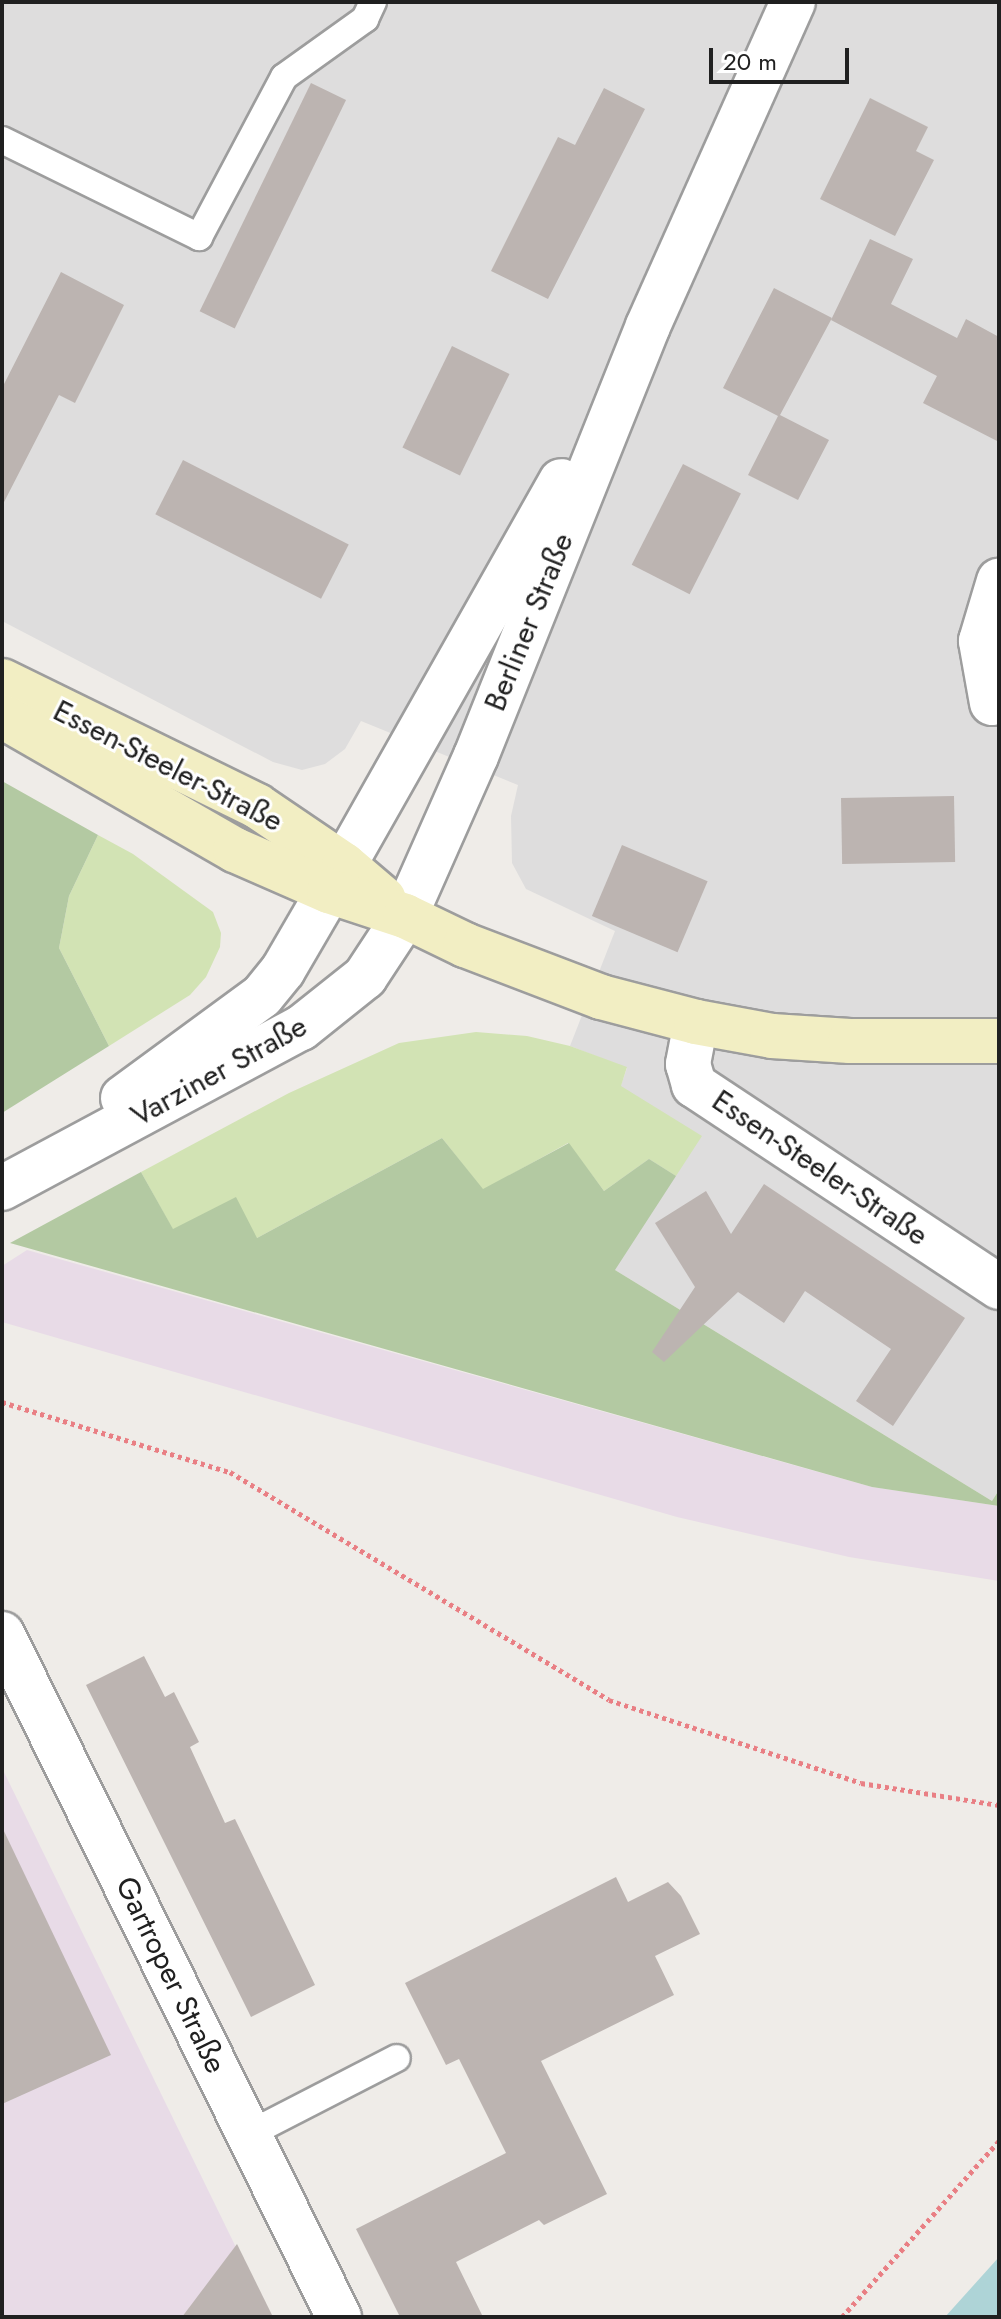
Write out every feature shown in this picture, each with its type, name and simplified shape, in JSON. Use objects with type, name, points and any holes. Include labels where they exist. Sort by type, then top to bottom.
[{"type":"main road","name":"Essen-Steeler-Straße","points":[[2,681],[257,806],[336,878]]},
{"type":"main road","name":"Essen-Steeler-Straße","points":[[2,716],[212,838],[336,878],[405,916],[479,951],[601,997],[696,1022],[772,1036],[850,1041],[999,1041]]},
{"type":"street","name":"Berliner Straße","points":[[405,916],[476,756],[648,326],[793,2]]},
{"type":"street","name":"Berliner Straße","points":[[336,878],[648,326]]},
{"type":"street","points":[[992,703],[981,641],[999,581]]},
{"type":"street","name":"Varziner Straße","points":[[2,1187],[262,996],[283,970],[336,878]]},
{"type":"street","name":"Varziner Straße","points":[[2,1187],[301,1028],[365,977],[405,916]]},
{"type":"street","name":"Essen-Steeler-Straße","points":[[696,1022],[688,1064],[694,1085],[999,1287]]},
{"type":"street","name":"Gartroper Straße","points":[[2,1634],[339,2317]]},
{"type":"lane","points":[[2,140],[199,237],[284,77],[365,19],[373,2]]},
{"type":"lane","points":[[249,2134],[397,2058]]},
{"type":"path","points":[[2,1402],[230,1472],[609,1700],[861,1783],[999,1805]]},
{"type":"path","points":[[842,2317],[999,2141]]},
{"type":"shaded area","points":[[2,2],[999,2],[999,1490],[992,1501],[615,1270],[621,1085],[627,1068],[570,1046],[615,931],[526,889],[512,863],[511,816],[518,785],[361,721],[345,749],[325,764],[302,770],[273,762],[2,621]]},
{"type":"shaded area","points":[[27,1250],[872,1487],[999,1506],[999,1581],[849,1557],[677,1517],[2,1322],[2,1266]]},
{"type":"shaded area","points":[[2,1768],[270,2317],[2,2317]]},
{"type":"green space","points":[[2,781],[98,835],[69,896],[59,948],[109,1046],[2,1113]]},
{"type":"green space","points":[[98,835],[133,854],[213,912],[221,933],[220,947],[206,977],[190,995],[109,1046],[59,948],[69,896]]},
{"type":"green space","points":[[476,1032],[527,1036],[570,1046],[627,1067],[621,1086],[702,1136],[676,1176],[649,1159],[604,1191],[568,1143],[483,1190],[442,1138],[257,1238],[173,1230],[141,1172],[289,1093],[399,1043]]},
{"type":"green space","points":[[442,1138],[483,1189],[569,1143],[604,1191],[649,1159],[676,1176],[615,1270],[992,1501],[999,1490],[999,1506],[872,1487],[10,1243],[141,1172],[173,1229],[236,1197],[257,1238]]},
{"type":"water","points":[[999,2257],[999,2317],[945,2317]]},
{"type":"building","points":[[311,83],[346,100],[235,328],[200,311]]},
{"type":"building","points":[[604,88],[645,109],[548,299],[491,271],[558,137],[575,145]]},
{"type":"building","points":[[870,98],[928,127],[916,151],[934,160],[895,236],[820,199]]},
{"type":"building","points":[[870,239],[913,259],[891,304],[957,338],[966,319],[999,337],[999,442],[923,403],[937,376],[831,320]]},
{"type":"building","points":[[61,272],[124,305],[75,403],[59,395],[2,506],[2,388]]},
{"type":"building","points":[[774,288],[832,318],[780,415],[829,440],[798,500],[748,475],[778,416],[723,388]]},
{"type":"building","points":[[452,346],[510,374],[460,476],[402,448]]},
{"type":"building","points":[[183,460],[349,544],[321,599],[155,514]]},
{"type":"building","points":[[683,464],[741,494],[690,594],[632,565]]},
{"type":"building","points":[[954,796],[955,862],[842,864],[841,798]]},
{"type":"building","points":[[622,845],[708,881],[678,952],[592,916]]},
{"type":"building","points":[[764,1184],[965,1318],[893,1426],[856,1401],[891,1349],[805,1291],[784,1323],[738,1292],[664,1362],[652,1352],[695,1287],[655,1223],[706,1191],[731,1234]]},
{"type":"building","points":[[144,1656],[165,1697],[174,1692],[199,1742],[190,1747],[225,1823],[235,1819],[315,1985],[251,2017],[86,1685]]},
{"type":"building","points":[[2,1827],[111,2055],[2,2104]]},
{"type":"building","points":[[616,1877],[628,1902],[668,1882],[681,1896],[700,1934],[655,1956],[674,1995],[541,2061],[607,2194],[544,2225],[539,2220],[456,2262],[483,2317],[400,2317],[356,2229],[506,2153],[459,2059],[446,2065],[405,1983]]},
{"type":"building","points":[[237,2244],[273,2317],[182,2317]]}]
